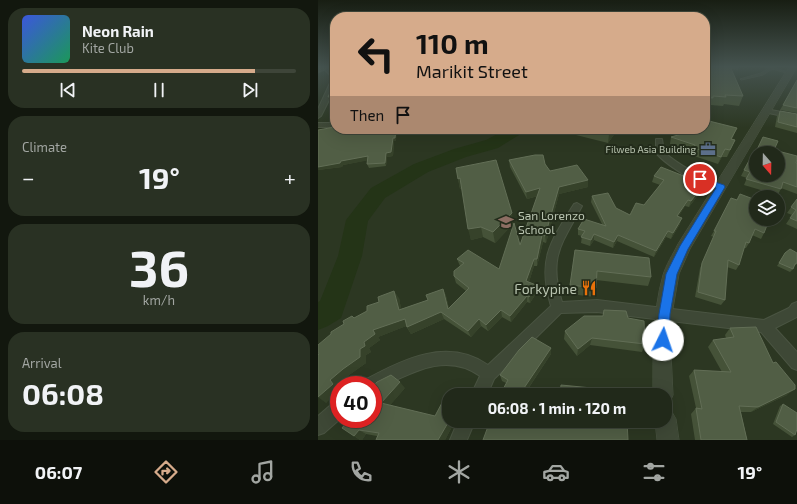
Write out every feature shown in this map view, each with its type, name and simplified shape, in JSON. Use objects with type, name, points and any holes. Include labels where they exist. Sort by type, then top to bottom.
[{"type":"street","points":[[663,388],[662,353],[664,314],[671,274],[683,248],[782,87]]},
{"type":"street","points":[[318,116],[330,90]]},
{"type":"street","points":[[766,111],[797,117]]},
{"type":"street","points":[[318,125],[330,125]]},
{"type":"street","points":[[659,141],[660,153],[672,164],[690,176],[721,187]]},
{"type":"street","points":[[558,308],[552,292],[550,276],[554,246],[578,206]]},
{"type":"street","points":[[482,388],[489,374],[558,308],[597,306],[765,326],[794,312],[797,308]]},
{"type":"street","points":[[765,326],[797,363]]},
{"type":"street","points":[[382,379],[402,368],[435,359],[466,360],[489,374]]},
{"type":"street","points":[[318,427],[330,417]]},
{"type":"street","points":[[458,440],[464,428]]},
{"type":"street","points":[[666,428],[668,440]]},
{"type":"building","points":[[710,87],[739,87],[743,96],[725,95],[726,97],[713,96],[713,98],[710,98]]},
{"type":"building","points":[[793,87],[797,87],[797,108],[783,105]]},
{"type":"building","points":[[780,111],[797,114],[797,127],[778,122]]},
{"type":"building","points":[[710,121],[737,128],[731,139],[735,140],[730,150],[725,149],[721,157],[694,148],[695,145],[671,137],[682,134],[710,134]]},
{"type":"building","points":[[330,128],[330,134],[395,134],[395,138],[393,138],[391,152],[386,153],[385,163],[367,164],[368,156],[318,167],[318,130]]},
{"type":"building","points":[[763,137],[778,141],[776,146],[759,146]]},
{"type":"building","points":[[785,153],[797,156],[797,187],[783,182],[785,182]]},
{"type":"building","points":[[543,155],[545,164],[550,171],[577,165],[588,180],[559,187],[545,236],[542,235],[537,259],[534,259],[526,281],[536,285],[529,297],[527,296],[510,316],[501,310],[486,325],[479,319],[468,331],[441,312],[407,327],[405,319],[373,330],[375,334],[364,342],[365,346],[360,349],[360,357],[335,376],[330,376],[330,387],[318,397],[318,345],[331,334],[331,332],[344,324],[343,321],[352,316],[354,318],[367,311],[367,306],[379,302],[378,297],[394,291],[399,310],[428,300],[426,295],[443,289],[448,309],[469,288],[454,276],[454,271],[464,263],[457,259],[468,250],[499,269],[514,223],[520,245],[540,188],[526,192],[509,160]]},
{"type":"building","points":[[496,160],[512,213],[493,232],[481,227],[468,229],[460,178],[458,179],[456,168]]},
{"type":"building","points":[[749,161],[749,172],[744,170]]},
{"type":"building","points":[[661,167],[704,184],[691,201],[688,200],[677,216],[682,218],[673,233],[668,231],[656,251],[618,235],[614,242],[594,234],[591,240],[581,237],[585,231],[578,229],[584,219],[606,226],[592,196],[608,193],[616,208],[630,215],[636,203],[644,205],[664,180],[654,176]]},
{"type":"building","points":[[756,182],[783,182],[781,189]]},
{"type":"building","points":[[740,194],[749,197],[749,226],[767,226],[764,233],[755,229],[749,243],[746,242],[739,265],[728,260],[725,300],[698,292],[702,263],[716,231],[714,231],[731,198],[737,200]]},
{"type":"building","points":[[797,199],[797,221],[790,218],[796,210],[791,207]]},
{"type":"building","points":[[790,249],[797,253],[797,263],[793,269],[779,263],[785,253]]},
{"type":"building","points":[[575,250],[649,258],[651,277],[597,271],[596,288],[570,285]]},
{"type":"building","points":[[604,310],[626,311],[628,318],[644,321],[645,344],[592,338],[578,349],[565,331],[584,316],[603,316]]},
{"type":"building","points":[[756,327],[773,363],[776,362],[795,385],[795,389],[758,407],[739,406],[747,440],[701,440],[696,408],[702,409],[694,370],[731,372],[713,340],[734,337],[730,328]]},
{"type":"building","points":[[532,337],[551,348],[524,388],[504,388],[508,380],[500,375],[519,350]]},
{"type":"building","points":[[391,375],[400,382],[382,402],[382,380]]},
{"type":"building","points":[[561,385],[592,388],[561,388]]},
{"type":"building","points":[[382,403],[435,416],[442,403],[442,428],[445,428],[438,440],[376,440],[379,433],[359,430],[354,436],[342,428],[382,428]]},
{"type":"building","points":[[783,404],[797,413],[797,429],[795,435],[776,422]]},
{"type":"building","points":[[487,428],[627,428],[628,440],[483,440]]},
{"type":"waterway","points":[[318,317],[331,309],[350,256],[357,220],[378,193],[421,168],[460,153],[492,144],[510,134]]},
{"type":"place","name":"Filweb Asia Building","points":[[708,149]]},
{"type":"place","name":"San Lorenzo School","points":[[506,222]]},
{"type":"place","name":"Forkypine","points":[[589,288]]},
{"type":"route","points":[[663,340],[664,314],[671,274],[683,248],[721,187],[700,179]]}]
